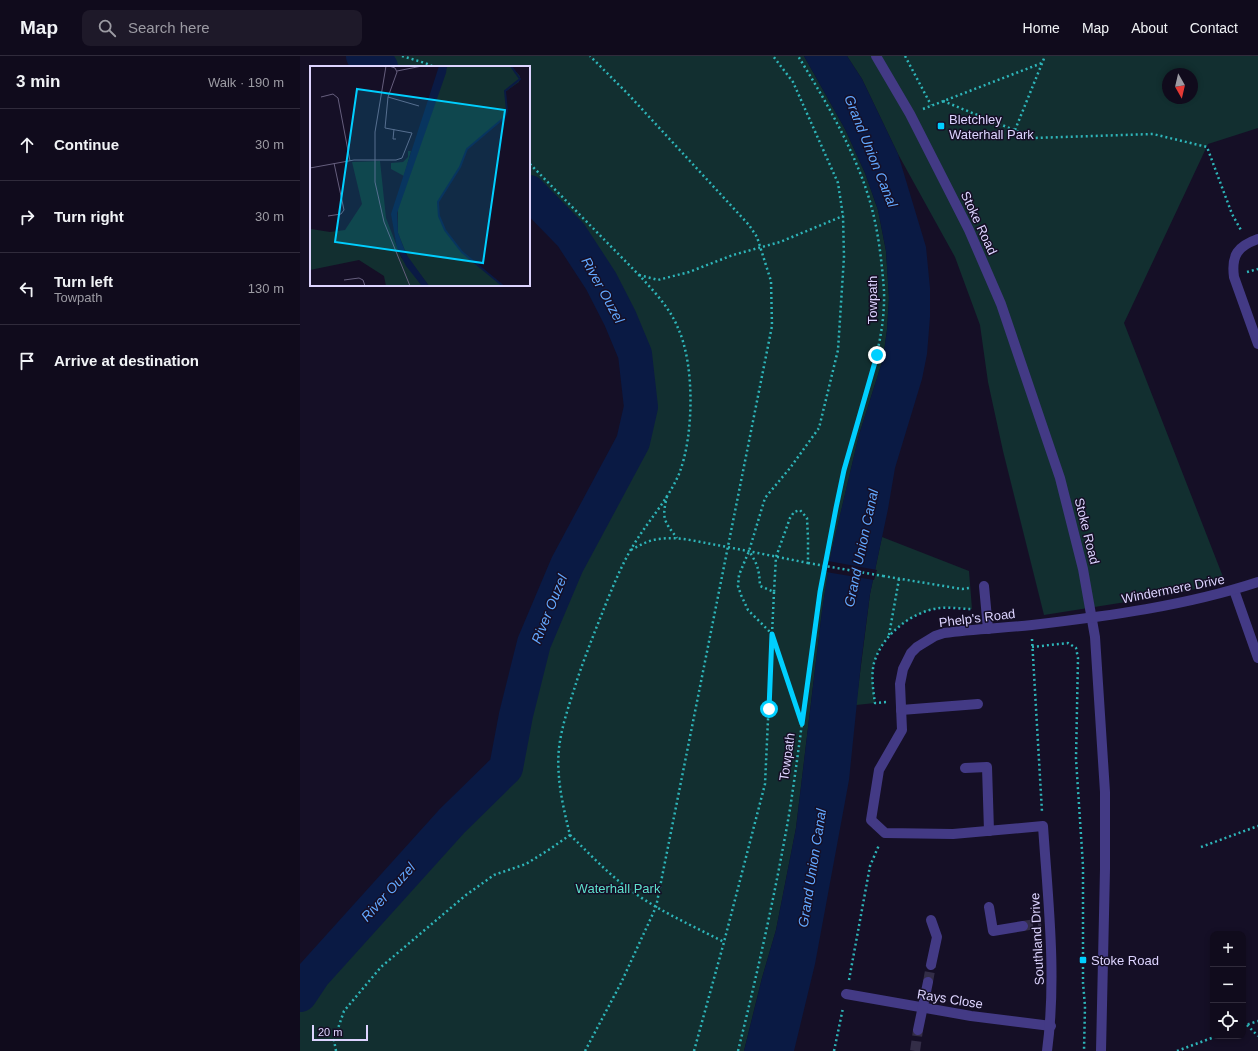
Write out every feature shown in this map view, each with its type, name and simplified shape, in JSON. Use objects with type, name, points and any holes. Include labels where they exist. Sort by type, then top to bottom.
[{"type":"street","name":"Stoke Road","points":[[876,56],[910,114],[969,230],[1001,304],[1060,478],[1083,569],[1092,617],[1097,656],[1105,792],[1101,1051]]},
{"type":"street","points":[[1253,241],[1238,250],[1235,255],[1233,267],[1234,277],[1258,344]]},
{"type":"street","name":"Windermere Drive","points":[[1092,617],[1192,600],[1234,590],[1258,582]]},
{"type":"street","points":[[984,586],[988,629]]},
{"type":"street","points":[[1234,590],[1258,658]]},
{"type":"street","name":"Phelp's Road","points":[[885,832],[871,820],[879,770],[902,730],[900,684],[903,669],[911,653],[930,638],[944,633],[1032,625],[1092,617]]},
{"type":"street","points":[[901,710],[978,704]]},
{"type":"street","points":[[964,768],[987,767],[989,831]]},
{"type":"street","points":[[885,832],[953,834],[1043,826]]},
{"type":"street","name":"Southland Drive","points":[[1043,826],[1045,923],[1052,963],[1051,1026],[1047,1051]]},
{"type":"street","points":[[989,907],[993,931],[1023,926]]},
{"type":"street","points":[[931,920],[937,937],[931,965]]},
{"type":"street","points":[[918,1030],[928,982]]},
{"type":"street","name":"Rays Close","points":[[846,994],[971,1016],[1051,1026]]},
{"type":"path","points":[[402,56],[432,66]]},
{"type":"path","points":[[585,1051],[620,983],[656,907],[772,326],[771,281],[757,237],[749,225],[628,94],[590,56]]},
{"type":"path","points":[[773,56],[793,82],[838,183],[843,216],[844,257],[838,350],[819,428],[790,468],[764,498],[749,551],[739,575],[738,586],[748,610],[772,634],[802,724]]},
{"type":"path","name":"Towpath","points":[[738,1051],[752,996],[789,810],[820,592],[828,548],[844,470],[877,355],[884,320],[884,291],[879,246],[872,209],[859,171],[815,84],[798,56]]},
{"type":"path","points":[[905,56],[931,105]]},
{"type":"path","points":[[1015,130],[1045,56]]},
{"type":"path","points":[[910,114],[1042,63]]},
{"type":"path","points":[[944,101],[1034,138],[1153,134],[1206,147],[1232,214],[1253,241]]},
{"type":"path","points":[[530,163],[638,274],[668,310],[678,328],[686,350],[689,375],[691,422],[686,452],[678,474],[668,493],[630,550],[619,572],[590,642],[565,716],[559,748],[559,779],[562,805],[570,835],[632,892],[656,907],[724,942]]},
{"type":"path","points":[[638,274],[658,280],[689,272],[733,255],[780,242],[843,216]]},
{"type":"path","points":[[668,493],[663,513],[667,526],[678,538]]},
{"type":"path","points":[[694,1051],[765,784],[776,556],[790,518],[794,512],[800,510],[807,518],[808,563]]},
{"type":"path","points":[[630,550],[646,542],[659,539],[678,538],[808,563],[962,589],[984,586]]},
{"type":"path","points":[[749,551],[756,562],[760,586],[774,592]]},
{"type":"path","points":[[889,636],[899,579]]},
{"type":"path","points":[[1032,625],[1032,647],[1043,826]]},
{"type":"path","points":[[1032,647],[1068,643],[1076,648],[1078,658],[1076,758],[1083,866],[1083,983],[1086,1006],[1084,1051]]},
{"type":"path","points":[[1201,847],[1258,826]]},
{"type":"path","points":[[834,1051],[870,866],[885,832]]},
{"type":"path","points":[[336,1051],[334,1040],[344,1011],[381,967],[466,896],[494,875],[526,864],[570,835]]},
{"type":"path","points":[[1258,1021],[1247,1025],[1258,1036]]},
{"type":"path","points":[[1177,1051],[1210,1039]]},
{"type":"green space","name":"Waterhall Park","points":[[363,56],[804,56],[845,129],[865,173],[878,210],[886,251],[889,298],[887,330],[883,359],[859,435],[831,554],[822,611],[796,828],[776,930],[762,978],[744,1051],[300,1051],[300,995],[314,974],[452,821],[506,768],[516,715],[534,643],[567,565],[633,442],[641,407],[635,354],[620,318],[601,281],[571,235],[530,193],[530,66],[379,66]]},
{"type":"green space","points":[[847,56],[1258,56],[1258,128],[1208,144],[1124,323],[1225,582],[1170,595],[1044,615],[1003,451],[988,382],[980,325],[955,257],[898,154],[862,79]]},
{"type":"green space","points":[[882,537],[969,571],[972,609],[943,607],[918,615],[899,627],[883,643],[874,663],[873,678],[875,703],[856,705],[870,594]]},
{"type":"water","name":"Grand Union Canal","points":[[804,56],[847,56],[862,79],[898,154],[926,247],[930,288],[930,317],[927,354],[922,379],[895,468],[870,594],[861,663],[849,780],[815,964],[794,1051],[744,1051],[762,978],[776,930],[796,828],[822,611],[831,553],[859,435],[883,359],[889,298],[886,251],[878,210],[865,173],[845,129]]},
{"type":"pier","points":[[828,561],[877,570],[874,580],[826,572]]},
{"type":"waterway","name":"River Ouzel","points":[[363,56],[379,66]]},
{"type":"waterway","name":"River Ouzel","points":[[300,995],[314,974],[452,821],[506,768],[516,715],[534,643],[567,565],[633,442],[641,407],[635,354],[620,318],[601,281],[571,235],[530,193]]},
{"type":"tunnel","points":[[1023,926],[1041,923]]},
{"type":"tunnel","points":[[928,982],[931,965]]},
{"type":"tunnel","points":[[915,1051],[918,1030]]},
{"type":"place","name":"Bletchley Waterhall Park","points":[[941,126]]},
{"type":"place","name":"Stoke Road","points":[[1083,960]]},
{"type":"route","points":[[769,709],[772,634],[802,724],[820,592],[836,508],[844,470],[877,355]]}]
